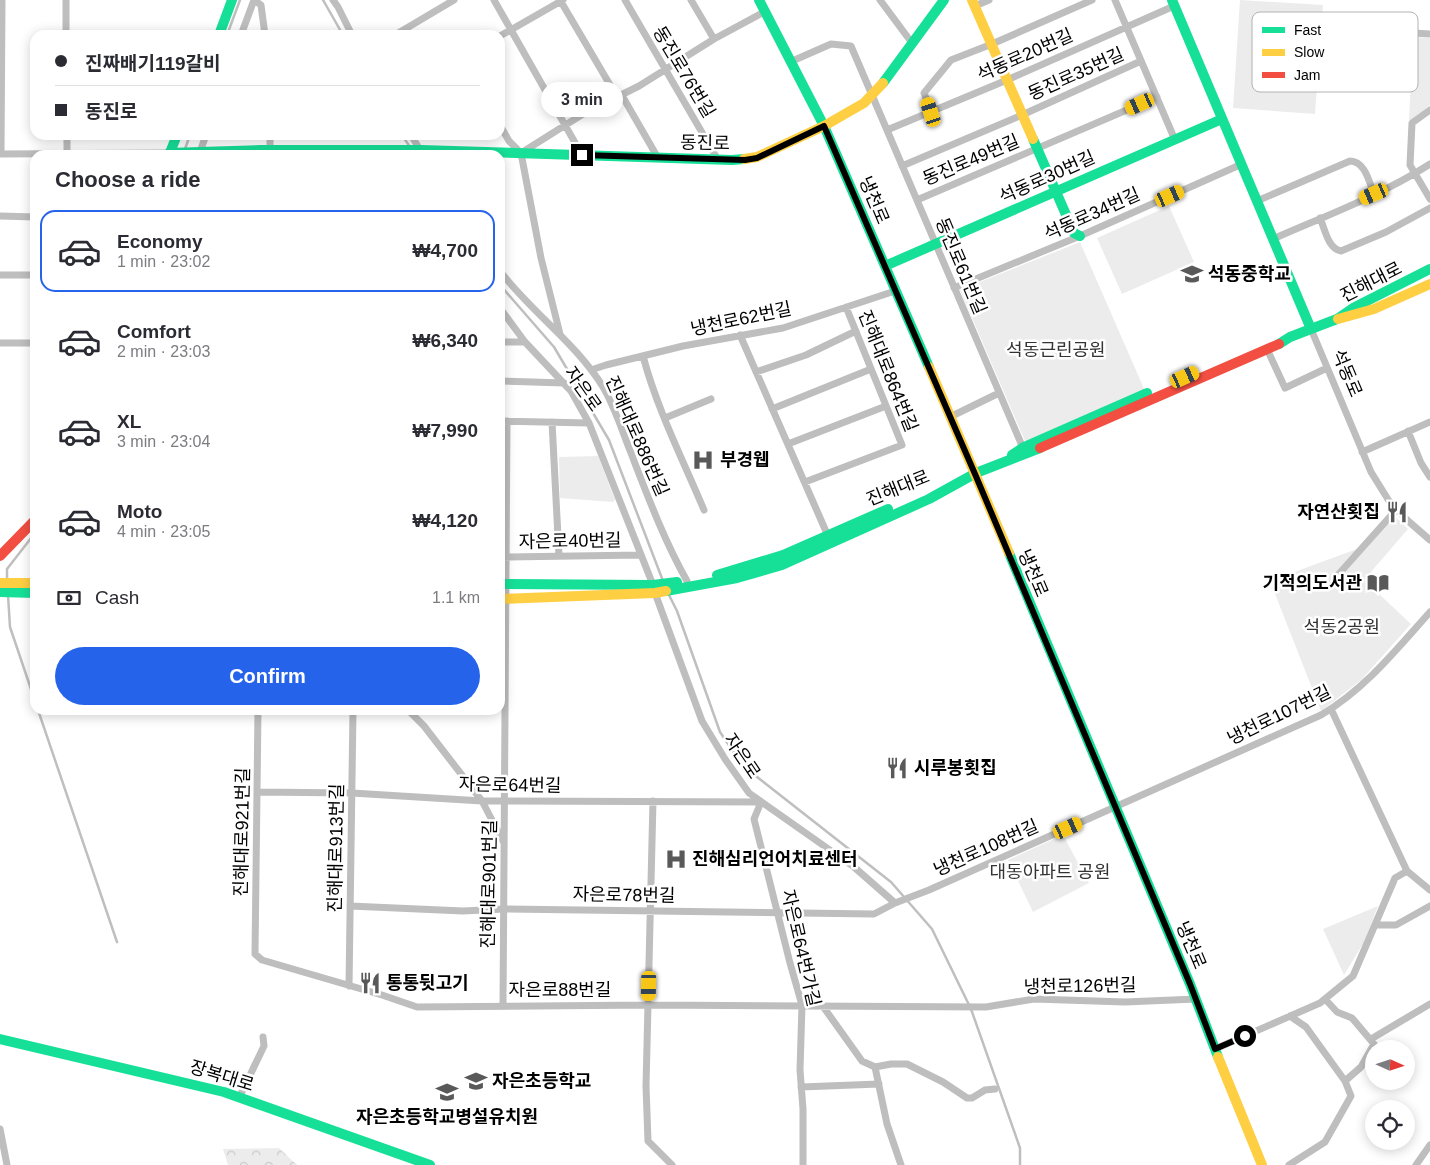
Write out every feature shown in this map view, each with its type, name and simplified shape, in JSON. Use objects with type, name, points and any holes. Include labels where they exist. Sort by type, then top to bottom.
[{"type":"main road","points":[[221,30],[232,0]]},
{"type":"main road","name":"냉천로","points":[[759,0],[824,126],[975,474],[1196,999],[1262,1165]]},
{"type":"main road","name":"동진로","points":[[505,153],[718,160],[757,158],[824,126],[864,102],[878,90],[944,0]]},
{"type":"main road","name":"석동로","points":[[1174,2],[1310,329]]},
{"type":"main road","name":"동진로49번길","points":[[974,3],[1074,233],[1080,236]]},
{"type":"main road","name":"석동로30번길","points":[[885,266],[1222,119]]},
{"type":"main road","name":"진해대로","points":[[1337,319],[1353,308],[1396,288],[1430,269]]},
{"type":"main road","name":"진해대로","points":[[1337,319],[1356,316],[1400,299],[1430,284]]},
{"type":"main road","points":[[946,487],[1004,461],[1027,454],[1268,349],[1290,337],[1337,319]]},
{"type":"main road","points":[[1004,461],[1023,448],[1272,339],[1290,337]]},
{"type":"main road","name":"진해대로","points":[[675,586],[687,581],[736,570],[778,557],[924,493],[946,487]]},
{"type":"main road","name":"진해대로","points":[[675,586],[737,578],[782,565],[929,499],[946,487]]},
{"type":"main road","points":[[0,556],[30,525]]},
{"type":"main road","points":[[4,590],[30,584]]},
{"type":"main road","points":[[505,584],[655,589]]},
{"type":"main road","points":[[505,599],[675,586]]},
{"type":"main road","points":[[4,590],[30,593]]},
{"type":"main road","name":"장복대로","points":[[0,1039],[181,1080],[239,1098],[430,1165]]},
{"type":"street","name":"동진로","points":[[2,0],[1,154],[30,154]]},
{"type":"street","points":[[66,0],[66,30]]},
{"type":"street","points":[[243,30],[254,0],[261,5],[264,30]]},
{"type":"street","points":[[333,0],[350,30]]},
{"type":"street","points":[[404,30],[454,0]]},
{"type":"street","points":[[494,0],[582,155]]},
{"type":"street","points":[[505,33],[561,0],[613,90],[624,99],[658,158]]},
{"type":"street","name":"동진로76번길","points":[[625,0],[718,160]]},
{"type":"street","points":[[691,0],[714,39]]},
{"type":"street","points":[[880,0],[912,43]]},
{"type":"street","points":[[974,3],[989,0]]},
{"type":"street","points":[[931,112],[924,93],[951,60],[1092,0]]},
{"type":"street","name":"동진로35번길","points":[[1115,0],[1175,140]]},
{"type":"street","name":"석동로20번길","points":[[887,130],[1007,80],[1126,27],[1174,2]]},
{"type":"street","points":[[521,153],[583,114],[665,71],[714,39],[764,12]]},
{"type":"street","points":[[790,62],[831,44],[851,46],[872,95]]},
{"type":"street","name":"동진로35번길","points":[[1022,115],[1141,61]]},
{"type":"street","name":"동진로61번길","points":[[872,95],[1023,448]]},
{"type":"street","points":[[1037,149],[1157,97]]},
{"type":"street","points":[[1430,110],[1412,123],[1410,165],[1430,199]]},
{"type":"street","name":"동진로49번길","points":[[902,166],[1022,115]]},
{"type":"street","points":[[505,134],[521,153],[541,258],[560,337]]},
{"type":"street","name":"동진로49번길","points":[[917,200],[1037,149]]},
{"type":"street","points":[[1257,202],[1350,161],[1355,161],[1362,166],[1374,194]]},
{"type":"street","name":"석동로34번길","points":[[954,288],[1080,236],[1242,164]]},
{"type":"street","points":[[1273,239],[1416,174],[1430,164]]},
{"type":"street","points":[[1320,218],[1331,244],[1336,250],[1341,251],[1386,232],[1430,208]]},
{"type":"street","points":[[0,216],[30,217]]},
{"type":"street","points":[[0,275],[30,275]]},
{"type":"street","name":"진해대로886번길","points":[[505,277],[591,370],[604,388],[659,525],[672,555],[687,581]]},
{"type":"street","name":"냉천로62번길","points":[[591,370],[683,346],[783,328],[895,291]]},
{"type":"street","name":"진해대로864번길","points":[[805,482],[902,445],[846,307]]},
{"type":"street","name":"자은로","points":[[505,315],[525,342],[571,391],[589,423],[655,589],[702,722],[725,759],[749,793],[854,867],[895,903]]},
{"type":"street","name":"석동로","points":[[1310,329],[1362,452],[1381,490],[1396,510],[1430,540]]},
{"type":"street","points":[[756,372],[806,355],[856,331]]},
{"type":"street","points":[[740,336],[828,536]]},
{"type":"street","points":[[505,342],[525,342]]},
{"type":"street","points":[[0,343],[30,343]]},
{"type":"street","points":[[1268,349],[1285,388],[1327,368]]},
{"type":"street","points":[[642,356],[648,376],[704,510]]},
{"type":"street","points":[[772,408],[871,369]]},
{"type":"street","points":[[505,381],[564,384]]},
{"type":"street","points":[[950,417],[999,393]]},
{"type":"street","points":[[665,418],[711,399]]},
{"type":"street","points":[[788,444],[886,406]]},
{"type":"street","points":[[505,421],[589,423]]},
{"type":"street","points":[[552,422],[559,556]]},
{"type":"street","points":[[1362,452],[1430,422]]},
{"type":"street","points":[[1408,431],[1421,463],[1430,477]]},
{"type":"street","points":[[1337,576],[1396,510]]},
{"type":"street","name":"자은로40번길","points":[[505,557],[640,555]]},
{"type":"street","name":"냉천로107번길","points":[[1115,807],[1331,709],[1344,701],[1373,676],[1430,612]]},
{"type":"street","points":[[1331,709],[1406,871],[1430,890]]},
{"type":"street","name":"진해대로921번길","points":[[256,954],[258,715]]},
{"type":"street","name":"진해대로913번길","points":[[349,986],[353,715]]},
{"type":"street","points":[[413,715],[424,726],[482,801],[505,843]]},
{"type":"street","name":"진해대로901번길","points":[[503,1006],[504,715]]},
{"type":"street","name":"자은로64번길","points":[[258,792],[352,793],[505,802],[762,802]]},
{"type":"street","points":[[653,802],[646,1086],[648,1141],[672,1165]]},
{"type":"street","name":"자은로64번가길","points":[[762,802],[754,819],[802,1005],[800,1070],[803,1109],[803,1165]]},
{"type":"street","name":"냉천로108번길","points":[[895,903],[1115,807]]},
{"type":"street","points":[[1215,1049],[1320,1003],[1353,976],[1395,878],[1406,871]]},
{"type":"street","name":"자은로78번길","points":[[350,906],[463,911],[504,909],[874,914],[895,903]]},
{"type":"street","points":[[1375,925],[1396,925],[1430,906]]},
{"type":"street","name":"자은로88번길","points":[[256,954],[262,960],[416,1007],[649,1005],[965,1007]]},
{"type":"street","name":"냉천로126번길","points":[[965,1007],[986,1007],[1034,999],[1125,1002],[1196,999]]},
{"type":"street","points":[[1325,999],[1337,1012],[1352,1018],[1371,1040]]},
{"type":"street","points":[[1374,1040],[1430,1004]]},
{"type":"street","points":[[822,1005],[862,1061],[875,1067],[890,1064],[906,1064],[943,1082],[967,1098],[972,1098],[985,1090],[995,1089]]},
{"type":"street","points":[[1289,1165],[1325,1142],[1351,1096],[1345,1081],[1306,1027],[1290,1016]]},
{"type":"street","points":[[239,1098],[264,1046],[263,1037]]},
{"type":"street","points":[[1345,1081],[1361,1067],[1365,1058]]},
{"type":"street","points":[[875,1067],[887,1124],[901,1165]]},
{"type":"street","points":[[801,1087],[879,1084]]},
{"type":"street","points":[[0,1129],[6,1165]]},
{"type":"street","points":[[1416,1165],[1430,1145]]},
{"type":"green space","points":[[1240,0],[1323,5],[1322,12],[1252,12],[1252,92],[1317,92],[1315,114],[1233,108]]},
{"type":"green space","points":[[1418,37],[1430,38],[1430,105],[1412,120],[1409,120],[1410,92],[1418,92]]},
{"type":"green space","points":[[1169,206],[1194,262],[1122,294],[1097,238]]},
{"type":"green space","name":"석동근린공원","points":[[1080,242],[1145,391],[1025,441],[960,290]]},
{"type":"green space","points":[[598,456],[615,500],[613,502],[560,498],[559,457]]},
{"type":"green space","name":"석동2공원","points":[[1395,516],[1408,529],[1364,580],[1411,624],[1361,680],[1321,711],[1270,581],[1357,549]]},
{"type":"green space","name":"대동아파트 공원","points":[[1063,835],[1089,883],[1033,912],[1008,860]]},
{"type":"green space","points":[[1378,906],[1364,942],[1344,975],[1323,929]]},
{"type":"green space","points":[[279,1148],[297,1165],[228,1165],[223,1149]]},
{"type":"waterway","points":[[229,30],[240,0]]},
{"type":"waterway","points":[[323,0],[340,30]]},
{"type":"waterway","points":[[185,149],[188,140]]},
{"type":"waterway","points":[[405,140],[410,147]]},
{"type":"waterway","points":[[505,291],[554,347],[609,440],[663,581]]},
{"type":"waterway","points":[[7,579],[7,569],[30,539]]},
{"type":"waterway","points":[[8,595],[10,627],[30,686]]},
{"type":"waterway","points":[[669,595],[677,611],[720,732],[743,766],[891,882],[932,929],[971,1009],[1020,1148],[1020,1165]]},
{"type":"waterway","points":[[40,715],[117,942]]},
{"type":"traffic: fast","points":[[221,30],[232,0]]},
{"type":"traffic: fast","points":[[759,0],[824,126],[929,367]]},
{"type":"traffic: fast","points":[[883,83],[944,0]]},
{"type":"traffic: fast","points":[[1172,0],[1311,329]]},
{"type":"traffic: fast","points":[[885,266],[1222,119]]},
{"type":"traffic: fast","points":[[1033,139],[1074,233],[1080,236]]},
{"type":"traffic: fast","points":[[171,150],[175,140]]},
{"type":"traffic: fast","points":[[261,150],[421,150]]},
{"type":"traffic: fast","points":[[505,153],[744,159]]},
{"type":"traffic: fast","points":[[1279,344],[1290,337],[1337,319],[1353,308],[1430,269]]},
{"type":"traffic: fast","points":[[1012,455],[1024,447],[1147,393]]},
{"type":"traffic: fast","points":[[666,591],[737,578],[782,565],[929,499],[976,473],[1040,448]]},
{"type":"traffic: fast","points":[[717,575],[783,555],[888,509]]},
{"type":"traffic: fast","points":[[1009,553],[1190,984],[1218,1057]]},
{"type":"traffic: fast","points":[[505,584],[653,585],[677,582]]},
{"type":"traffic: fast","points":[[0,592],[30,593]]},
{"type":"traffic: fast","points":[[0,1039],[224,1092],[430,1165]]},
{"type":"traffic: slow","points":[[972,0],[1033,139]]},
{"type":"traffic: slow","points":[[744,159],[757,157],[824,126],[864,103],[883,83]]},
{"type":"traffic: slow","points":[[1338,319],[1374,309],[1430,284]]},
{"type":"traffic: slow","points":[[929,367],[1009,553]]},
{"type":"traffic: slow","points":[[0,583],[30,583]]},
{"type":"traffic: slow","points":[[505,599],[666,591]]},
{"type":"traffic: slow","points":[[1218,1057],[1262,1165]]},
{"type":"traffic: jam","points":[[1040,448],[1279,344]]},
{"type":"traffic: jam","points":[[0,556],[30,525]]},
{"type":"place","name":"석동중학교","points":[[1192,274]]},
{"type":"place","name":"부경웹","points":[[703,460]]},
{"type":"place","name":"자연산횟집","points":[[1397,512]]},
{"type":"place","name":"기적의도서관","points":[[1378,583]]},
{"type":"place","name":"시루봉횟집","points":[[897,768]]},
{"type":"place","name":"진해심리언어치료센터","points":[[676,859]]},
{"type":"place","name":"통통뒷고기","points":[[370,983]]},
{"type":"place","name":"자은초등학교","points":[[476,1081]]},
{"type":"place","name":"자은초등학교병설유치원","points":[[447,1092]]},
{"type":"route","points":[[582,155],[745,160],[757,158],[824,126],[975,474],[1190,984],[1215,1049],[1245,1036]]}]
